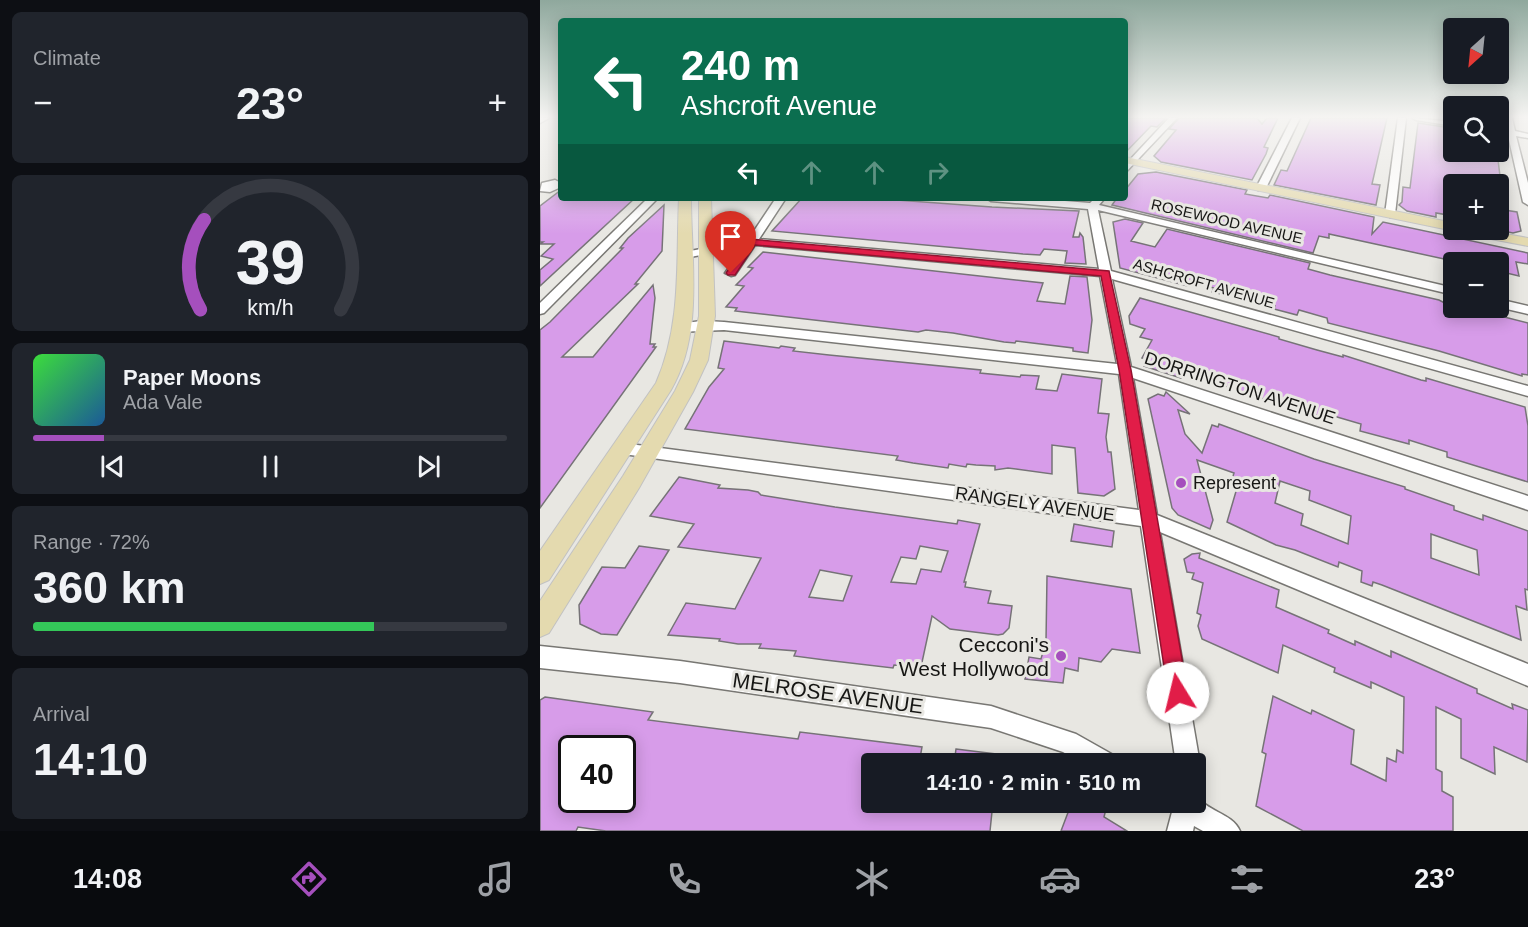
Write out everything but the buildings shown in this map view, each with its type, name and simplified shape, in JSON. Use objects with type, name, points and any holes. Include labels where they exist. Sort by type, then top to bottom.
[{"type":"main road","points":[[1128,164],[1443,225]]},
{"type":"main road","points":[[540,572],[667,379],[675,361],[682,329],[685,201]]},
{"type":"main road","points":[[540,624],[649,452],[692,377],[703,346],[706,325],[705,201]]},
{"type":"main road","points":[[1509,238],[1528,242]]},
{"type":"street","points":[[1261,188],[1277,157]]},
{"type":"street","points":[[1390,214],[1397,157]]},
{"type":"street","points":[[1517,157],[1528,202]]},
{"type":"street","points":[[540,310],[650,201]]},
{"type":"street","points":[[731,273],[779,201]]},
{"type":"street","name":"ROSEWOOD AVENUE","points":[[1070,201],[1096,202],[1443,289]]},
{"type":"street","points":[[1096,202],[1105,273],[1125,370],[1186,753]]},
{"type":"street","name":"ASHCROFT AVENUE","points":[[685,255],[753,242],[1105,273],[1528,391]]},
{"type":"street","points":[[1509,306],[1528,310]]},
{"type":"street","name":"DORRINGTON AVENUE","points":[[682,329],[706,325],[1125,370],[1528,504]]},
{"type":"street","name":"RANGELY AVENUE","points":[[622,449],[1148,519],[1528,675]]},
{"type":"street","name":"MELROSE AVENUE","points":[[540,657],[680,672],[991,717],[1068,742],[1088,753]]},
{"type":"street","points":[[1187,813],[1227,831]]},
{"type":"place","name":"Represent","points":[[1181,483]]},
{"type":"place","name":"Cecconi's West Hollywood","points":[[1061,656]]},
{"type":"route","points":[[731,273],[753,242],[1105,273],[1125,370],[1178,693]]}]
